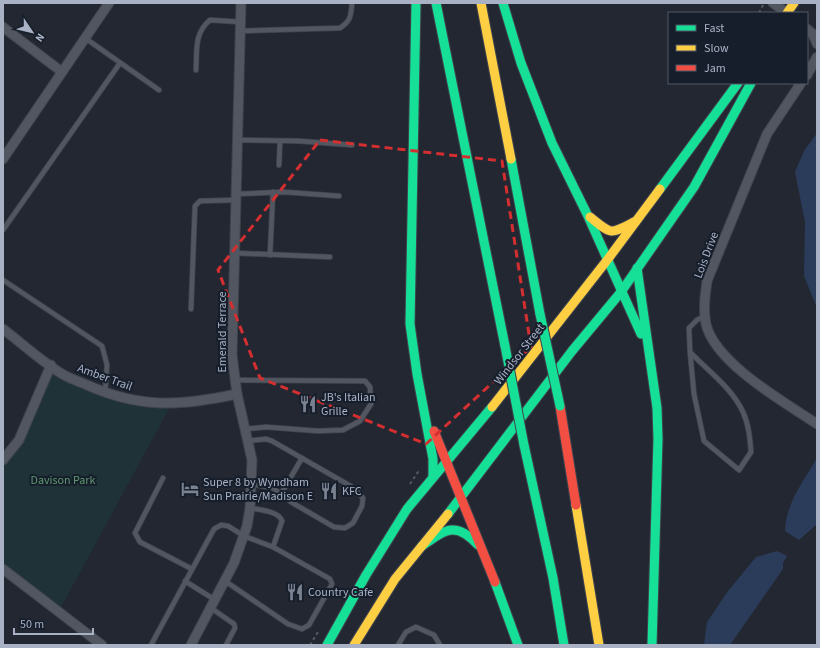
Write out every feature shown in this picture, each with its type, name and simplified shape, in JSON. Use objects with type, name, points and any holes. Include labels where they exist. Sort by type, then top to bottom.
[{"type":"main road","points":[[416,3],[410,324],[422,402],[433,459],[433,477]]},
{"type":"main road","points":[[436,3],[524,445],[553,578],[564,645]]},
{"type":"main road","points":[[480,3],[540,314],[560,406],[599,645]]},
{"type":"main road","points":[[503,3],[521,63],[549,136],[568,179],[587,214],[608,259],[621,292],[648,349]]},
{"type":"main road","points":[[788,12],[794,3]]},
{"type":"main road","name":"Windsor Street","points":[[327,645],[366,575],[407,509],[447,460],[468,438],[608,259],[737,84]]},
{"type":"main road","points":[[354,645],[395,579],[460,498],[572,351],[621,292],[694,187],[750,84]]},
{"type":"main road","points":[[587,214],[608,232],[614,232],[636,221]]},
{"type":"main road","points":[[637,268],[657,408],[658,439],[652,645]]},
{"type":"main road","points":[[422,402],[447,460],[460,498],[483,550],[518,645]]},
{"type":"main road","points":[[422,546],[441,533],[457,529],[468,533],[483,550]]},
{"type":"street","points":[[3,159],[109,3]]},
{"type":"street","name":"Emerald Terrace","points":[[191,645],[234,563],[244,536],[250,508],[252,484],[252,460],[234,380],[232,355],[242,3]]},
{"type":"street","points":[[774,3],[786,12]]},
{"type":"street","points":[[3,27],[62,72]]},
{"type":"street","points":[[808,30],[813,34],[817,44]]},
{"type":"street","points":[[808,72],[817,57]]},
{"type":"street","name":"Lois Drive","points":[[800,84],[767,134],[707,281],[704,303],[706,325],[719,350],[733,364],[817,424]]},
{"type":"street","name":"Amber Trail","points":[[3,329],[65,375],[105,393],[127,399],[157,404],[199,402],[237,394]]},
{"type":"street","points":[[3,460],[19,440],[51,365]]},
{"type":"street","points":[[3,569],[102,645]]},
{"type":"lane","points":[[196,70],[198,36],[202,27],[210,20],[241,27],[340,28],[348,23],[351,16],[352,3]]},
{"type":"lane","points":[[85,38],[159,90]]},
{"type":"lane","points":[[3,230],[120,63]]},
{"type":"lane","points":[[238,140],[352,145]]},
{"type":"lane","points":[[279,165],[280,141]]},
{"type":"lane","points":[[270,255],[273,192]]},
{"type":"lane","points":[[191,310],[195,206],[200,201],[273,192],[339,196]]},
{"type":"lane","points":[[234,253],[330,257]]},
{"type":"lane","points":[[3,280],[102,346],[107,365],[105,393]]},
{"type":"lane","points":[[690,352],[734,398],[744,413],[749,432],[751,452],[739,470],[704,441],[694,394],[690,352],[689,328],[697,320],[705,316]]},
{"type":"lane","points":[[234,380],[365,381],[370,387],[371,404],[360,421],[342,430],[318,431],[266,427],[245,428]]},
{"type":"lane","points":[[248,441],[266,439],[354,488],[364,498],[362,506],[353,523],[346,528],[334,527],[290,502],[273,488],[252,484]]},
{"type":"lane","points":[[281,494],[302,458]]},
{"type":"lane","points":[[163,478],[136,533],[140,542],[192,569]]},
{"type":"lane","points":[[250,508],[276,514],[281,517],[282,521],[273,547]]},
{"type":"lane","points":[[151,645],[214,529],[221,525],[228,526],[244,536],[273,547],[330,579],[332,584],[309,625],[302,629],[288,624],[225,581]]},
{"type":"lane","points":[[185,581],[234,624],[235,628],[226,645]]},
{"type":"lane","points":[[398,645],[406,632],[416,627],[434,635],[440,645]]},
{"type":"path","points":[[760,12],[764,3]]},
{"type":"highlighted area","points":[[320,140],[502,161],[531,347],[426,444],[260,378],[218,270]]},
{"type":"green space","name":"Davison Park","points":[[51,365],[105,393],[172,403],[59,611],[3,569],[3,460],[7,457]]},
{"type":"water","points":[[817,133],[817,308],[804,276],[805,222],[795,172],[804,151]]},
{"type":"water","points":[[817,458],[817,524],[799,540],[785,531],[788,511],[796,493]]},
{"type":"water","points":[[777,551],[787,556],[783,563],[783,569],[730,645],[704,645],[707,622],[728,591],[756,557]]},
{"type":"traffic: fast","points":[[416,3],[410,324],[417,374],[433,459],[433,477]]},
{"type":"traffic: fast","points":[[436,3],[505,346]]},
{"type":"traffic: fast","points":[[503,3],[521,63],[552,143],[587,214],[641,334]]},
{"type":"traffic: fast","points":[[660,189],[737,84]]},
{"type":"traffic: fast","points":[[448,514],[572,351],[621,292],[694,187],[750,84]]},
{"type":"traffic: fast","points":[[511,159],[540,314]]},
{"type":"traffic: fast","points":[[637,268],[657,408],[658,439],[652,645]]},
{"type":"traffic: fast","points":[[540,314],[560,406]]},
{"type":"traffic: fast","points":[[505,346],[524,445]]},
{"type":"traffic: fast","points":[[327,645],[366,575],[407,509],[492,407]]},
{"type":"traffic: fast","points":[[524,445],[553,578],[564,645]]},
{"type":"traffic: fast","points":[[422,546],[438,535],[451,530],[457,530],[463,533],[470,537],[478,545]]},
{"type":"traffic: fast","points":[[495,582],[518,645]]},
{"type":"traffic: slow","points":[[481,3],[511,159]]},
{"type":"traffic: slow","points":[[788,12],[794,3]]},
{"type":"traffic: slow","points":[[492,407],[608,259],[660,189]]},
{"type":"traffic: slow","points":[[590,217],[603,227],[612,231],[621,229],[636,221]]},
{"type":"traffic: slow","points":[[576,505],[599,645]]},
{"type":"traffic: slow","points":[[354,645],[395,579],[448,514]]},
{"type":"traffic: jam","points":[[560,406],[576,505]]},
{"type":"traffic: jam","points":[[434,431],[495,582]]},
{"type":"place","name":"JB's Italian Grille","points":[[308,404]]},
{"type":"place","name":"Super 8 by Wyndham Sun Prairie/Madison E","points":[[190,489]]},
{"type":"place","name":"KFC","points":[[329,491]]},
{"type":"place","name":"Country Cafe","points":[[295,592]]}]
